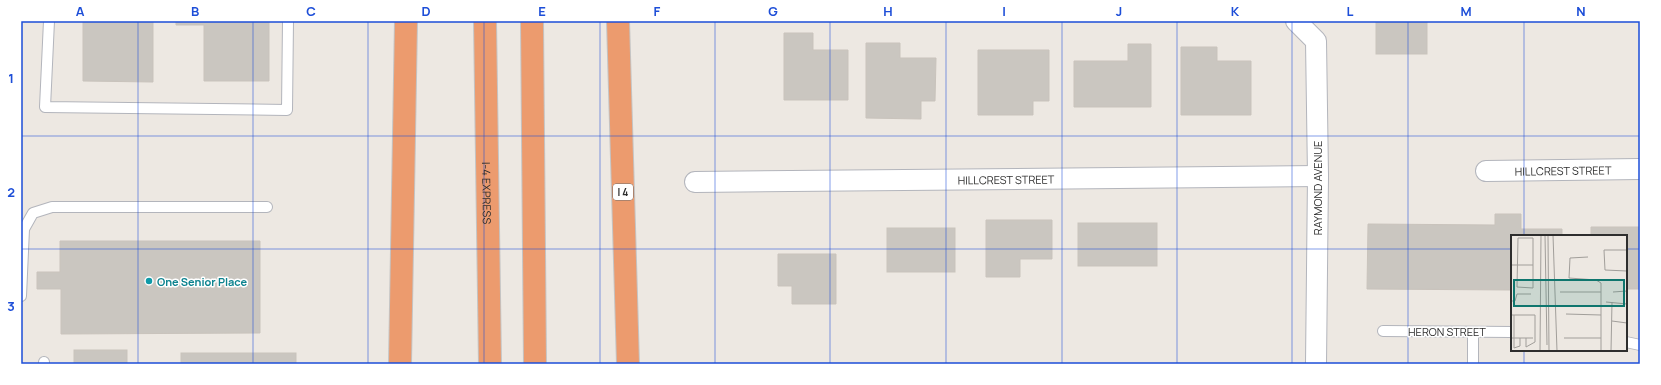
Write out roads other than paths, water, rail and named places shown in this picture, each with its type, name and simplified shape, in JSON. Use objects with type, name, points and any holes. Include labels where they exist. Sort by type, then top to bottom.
[{"type":"highway","points":[[400,364],[406,21]]},
{"type":"highway","name":"I-4 EXPRESS","points":[[485,21],[490,364]]},
{"type":"highway","points":[[532,21],[535,364]]},
{"type":"highway","name":"I 4","points":[[618,21],[628,364]]},
{"type":"street","name":"RAYMOND AVENUE","points":[[1296,21],[1316,41],[1318,176],[1316,364]]},
{"type":"street","name":"HILLCREST STREET","points":[[1486,171],[1640,169]]},
{"type":"street","name":"HILLCREST STREET","points":[[695,182],[1318,176]]},
{"type":"lane","points":[[49,21],[45,107],[287,110],[288,21]]},
{"type":"lane","points":[[21,296],[24,229],[33,213],[52,207],[267,207]]},
{"type":"lane","name":"HERON STREET","points":[[1383,331],[1511,332]]},
{"type":"lane","points":[[1473,332],[1473,364]]},
{"type":"lane","points":[[1627,342],[1640,345]]},
{"type":"place","name":"One Senior Place","points":[[149,281]]}]
